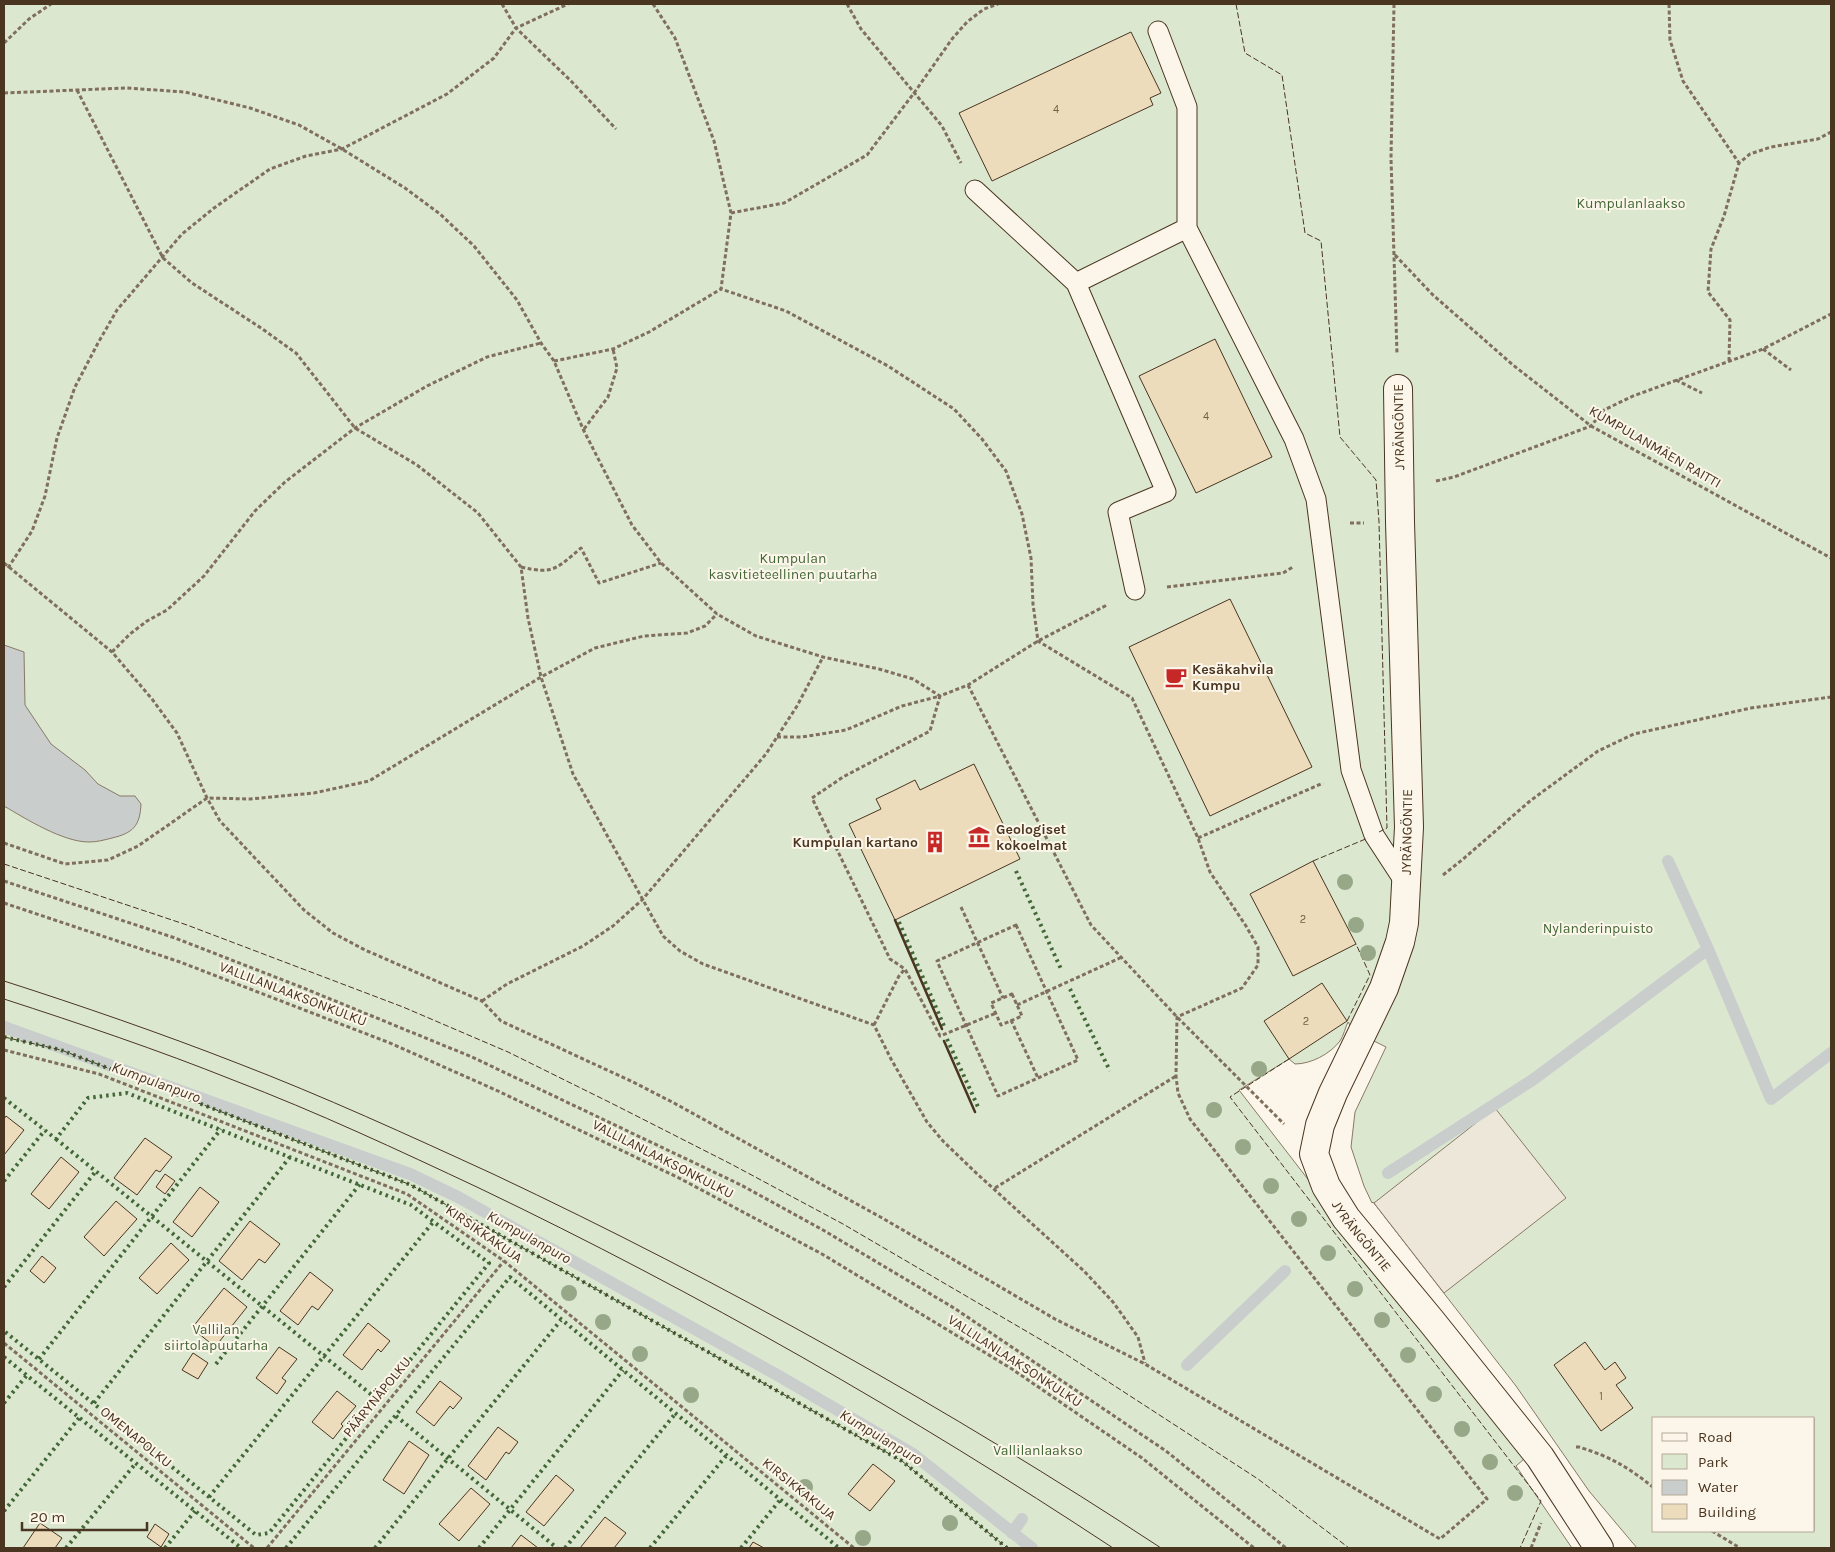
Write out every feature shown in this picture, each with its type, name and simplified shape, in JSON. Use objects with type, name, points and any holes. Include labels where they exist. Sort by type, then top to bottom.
[{"type":"street","name":"JYRÄNGÖNTIE","points":[[1398,389],[1409,827],[1406,893],[1400,942],[1384,988],[1333,1093],[1320,1125],[1314,1154],[1326,1186],[1346,1218],[1540,1457],[1599,1548]]},
{"type":"lane","points":[[1158,31],[1187,107],[1187,228],[1294,439],[1316,499],[1351,770],[1374,835],[1406,893]]},
{"type":"lane","points":[[974,190],[1076,283],[1166,492],[1118,512],[1136,590]]},
{"type":"lane","points":[[1076,283],[1187,228]]},
{"type":"path","points":[[4,43],[29,19],[51,4]]},
{"type":"path","points":[[502,4],[516,28],[571,81],[616,129]]},
{"type":"path","points":[[8,568],[32,531],[45,496],[57,438],[75,387],[117,310],[182,234],[214,208],[270,168],[306,156],[342,149],[447,94],[494,58],[516,28],[568,4]]},
{"type":"path","points":[[653,4],[675,38],[714,141],[731,213],[721,290]]},
{"type":"path","points":[[847,4],[861,29],[942,126],[974,190]]},
{"type":"path","points":[[731,213],[784,203],[867,155],[952,39],[967,22],[984,9],[998,4]]},
{"type":"path","name":"JYRÄNGÖNTIE","points":[[1394,4],[1391,158],[1398,389]]},
{"type":"path","points":[[1669,4],[1670,40],[1683,81],[1739,163]]},
{"type":"path","points":[[4,93],[126,88],[186,92],[250,108],[299,125],[405,188],[440,214],[474,246],[517,300],[541,343],[554,361],[583,429],[632,525],[661,563],[717,614],[756,636],[823,657],[879,669],[913,679],[940,696]]},
{"type":"path","points":[[77,90],[163,258],[192,283],[296,353],[355,428],[417,465],[478,513],[521,567],[528,618],[542,677],[573,774],[642,900],[664,936],[680,950],[703,964],[874,1025],[927,1122],[943,1141],[1084,1271],[1113,1302],[1138,1336],[1145,1364]]},
{"type":"path","points":[[1729,361],[1730,320],[1708,292],[1711,249],[1724,216],[1739,163],[1750,154],[1771,147],[1818,139],[1831,132]]},
{"type":"path","name":"KUMPULANMÄEN RAITTI","points":[[1395,254],[1433,295],[1513,365],[1590,426],[1831,558]]},
{"type":"path","points":[[554,361],[613,350],[649,332],[721,290],[786,311],[888,366],[954,409],[982,439],[1006,471],[1022,514],[1031,558],[1032,604],[1038,641],[1132,698],[1198,838],[1210,872],[1258,947],[1258,965],[1242,988],[1177,1017]]},
{"type":"path","points":[[1400,492],[1412,486],[1454,477],[1590,426],[1604,410],[1633,396],[1764,349],[1831,314]]},
{"type":"path","points":[[112,652],[130,634],[147,621],[167,610],[204,576],[255,511],[285,482],[355,428],[427,386],[487,357],[541,343]]},
{"type":"path","points":[[1764,349],[1791,370]]},
{"type":"path","points":[[583,429],[608,397],[617,368],[613,350]]},
{"type":"path","points":[[1675,380],[1702,393]]},
{"type":"path","points":[[521,567],[540,572],[555,569],[581,548],[599,583],[661,563]]},
{"type":"path","points":[[4,564],[112,652],[152,699],[177,734],[220,821],[297,903],[334,933],[365,950],[482,1001],[501,1021],[674,1103],[884,1219],[1055,1319],[1145,1364],[1440,1539],[1487,1499],[1190,1119],[1178,1093],[1176,1076],[1177,1017]]},
{"type":"path","points":[[4,843],[65,864],[108,860],[138,846],[207,798],[250,799],[314,793],[369,781],[542,677],[595,648],[644,636],[687,633],[705,626],[717,614]]},
{"type":"path","points":[[482,1001],[507,984],[583,946],[613,926],[642,900],[766,754],[797,706],[823,657]]},
{"type":"path","points":[[777,737],[802,737],[846,730],[902,706],[940,696],[968,685],[1091,925],[1177,1017],[1314,1154]]},
{"type":"path","points":[[940,696],[930,732],[843,777],[812,798],[890,959],[905,969],[940,1036],[996,1013]]},
{"type":"path","points":[[1406,893],[1462,860],[1530,801],[1598,751],[1634,734],[1751,708],[1831,697]]},
{"type":"path","points":[[1198,838],[1351,770]]},
{"type":"path","points":[[4,881],[175,938],[463,1053],[740,1185],[823,1230],[962,1313],[1166,1451],[1286,1548]]},
{"type":"path","name":"VALLILANLAAKSONKULKU","points":[[4,903],[180,962],[390,1043],[498,1091],[679,1178],[822,1254],[1012,1369],[1142,1458],[1254,1548]]},
{"type":"path","points":[[962,907],[1003,998]]},
{"type":"path","points":[[1016,925],[1047,991],[1078,1060],[998,1096],[937,961],[1016,925]]},
{"type":"path","points":[[1017,1005],[1120,958]]},
{"type":"path","points":[[874,1025],[899,976],[905,969]]},
{"type":"path","points":[[1012,994],[1017,1005],[1022,1016],[1001,1025],[991,1003],[1012,994]]},
{"type":"path","points":[[1011,1020],[1038,1078]]},
{"type":"path","name":"KIRSIKKAKUJA","points":[[4,1050],[99,1074],[407,1194],[504,1261],[854,1548]]},
{"type":"path","points":[[995,1188],[1176,1076]]},
{"type":"path","name":"PÄÄRYNÄPOLKU","points":[[267,1548],[504,1261]]},
{"type":"path","name":"OMENAPOLKU","points":[[4,1343],[254,1548]]},
{"type":"path","points":[[1571,1448],[1579,1447],[1606,1456],[1630,1468],[1652,1486]]},
{"type":"path","points":[[1714,1532],[1740,1548]]},
{"type":"green space","points":[[4,4],[1831,4],[1831,1548],[1637,1548],[1589,1491],[1516,1386],[1372,1203],[1364,1186],[1351,1147],[1355,1112],[1386,1047],[1354,1031],[1348,1022],[1340,1041],[1326,1054],[1301,1064],[1295,1064],[1289,1059],[1239,1090],[1524,1459],[1516,1466],[1572,1548],[4,1548]]},
{"type":"shaded area","points":[[1495,1108],[1566,1198],[1444,1293],[1374,1203]]},
{"type":"water","points":[[4,645],[24,652],[25,705],[51,744],[85,770],[98,784],[120,796],[135,796],[141,804],[137,823],[130,831],[100,841],[79,841],[45,829],[4,806]]},
{"type":"building","points":[[1131,32],[1161,93],[1150,98],[1153,105],[992,181],[959,113]]},
{"type":"building","points":[[1215,339],[1272,457],[1196,493],[1139,376]]},
{"type":"building","points":[[1230,599],[1312,767],[1210,816],[1129,647]]},
{"type":"building","name":"Kumpulan kartano","points":[[974,764],[1020,859],[895,920],[849,824],[881,809],[876,799],[915,780],[920,790]]},
{"type":"building","points":[[1313,861],[1356,944],[1293,976],[1250,894]]},
{"type":"building","points":[[1322,983],[1347,1021],[1289,1059],[1264,1021]]},
{"type":"building","points":[[6,1116],[24,1130],[4,1155],[4,1119]]},
{"type":"building","points":[[145,1138],[172,1157],[160,1172],[156,1170],[137,1195],[114,1178]]},
{"type":"building","points":[[61,1157],[79,1172],[49,1209],[31,1194]]},
{"type":"building","points":[[165,1174],[175,1181],[165,1194],[156,1187]]},
{"type":"building","points":[[200,1187],[219,1202],[192,1237],[173,1222]]},
{"type":"building","points":[[116,1201],[137,1219],[104,1256],[84,1237]]},
{"type":"building","points":[[250,1221],[280,1244],[265,1263],[259,1259],[242,1280],[219,1261]]},
{"type":"building","points":[[171,1243],[189,1260],[157,1294],[139,1278]]},
{"type":"building","points":[[42,1256],[56,1268],[44,1283],[30,1271]]},
{"type":"building","points":[[310,1272],[333,1290],[318,1310],[312,1306],[298,1325],[280,1311]]},
{"type":"building","points":[[224,1288],[247,1307],[215,1347],[192,1328]]},
{"type":"building","points":[[368,1323],[390,1341],[381,1352],[378,1349],[362,1370],[343,1355]]},
{"type":"building","points":[[1585,1342],[1605,1370],[1615,1362],[1626,1378],[1616,1385],[1633,1408],[1601,1431],[1554,1365]]},
{"type":"building","points":[[279,1347],[297,1359],[282,1378],[286,1381],[277,1394],[256,1378]]},
{"type":"building","points":[[193,1353],[208,1363],[198,1379],[182,1370]]},
{"type":"building","points":[[440,1381],[462,1398],[453,1409],[450,1406],[434,1426],[416,1412]]},
{"type":"building","points":[[337,1391],[356,1406],[341,1424],[343,1426],[333,1439],[312,1422]]},
{"type":"building","points":[[498,1427],[518,1442],[509,1454],[506,1452],[486,1480],[468,1466]]},
{"type":"building","points":[[409,1441],[429,1455],[404,1494],[383,1480]]},
{"type":"building","points":[[873,1464],[895,1481],[870,1511],[848,1494]]},
{"type":"building","points":[[556,1475],[574,1490],[544,1526],[526,1512]]},
{"type":"building","points":[[471,1488],[490,1504],[459,1541],[439,1524]]},
{"type":"building","points":[[605,1517],[626,1533],[614,1548],[580,1548]]},
{"type":"building","points":[[40,1523],[62,1538],[55,1548],[23,1548]]},
{"type":"building","points":[[155,1524],[169,1534],[161,1547],[147,1537]]},
{"type":"building","points":[[521,1535],[538,1548],[511,1548]]},
{"type":"building","points":[[753,1542],[764,1548],[749,1548]]},
{"type":"waterway","points":[[1668,861],[1708,949]]},
{"type":"waterway","points":[[1388,1173],[1534,1079],[1708,949],[1771,1099],[1831,1053]]},
{"type":"waterway","name":"Kumpulanpuro","points":[[4,1027],[410,1174],[458,1197],[779,1376],[913,1454],[1032,1548]]},
{"type":"waterway","points":[[1187,1365],[1285,1271]]},
{"type":"waterway","points":[[1012,1533],[1022,1519]]},
{"type":"tram line","points":[[4,981],[150,1030],[333,1102],[493,1174],[579,1216],[750,1303],[834,1349],[999,1446],[1161,1548]]},
{"type":"tram line","points":[[4,999],[148,1048],[295,1105],[479,1188],[561,1228],[802,1357],[959,1450],[1113,1548]]},
{"type":"hedge","points":[[1016,871],[1061,969]]},
{"type":"hedge","points":[[899,922],[944,1026]]},
{"type":"hedge","points":[[1070,989],[1110,1071]]},
{"type":"hedge","points":[[4,1037],[61,1050],[411,1185],[902,1461],[1007,1548]]},
{"type":"hedge","points":[[947,1039],[979,1109]]},
{"type":"hedge","points":[[4,1098],[56,1139],[88,1098],[127,1093],[411,1205],[489,1263],[269,1533],[256,1535],[4,1331]]},
{"type":"hedge","points":[[39,1359],[221,1129]]},
{"type":"hedge","points":[[4,1181],[45,1130]]},
{"type":"hedge","points":[[56,1139],[378,1400]]},
{"type":"hedge","points":[[94,1403],[290,1157]]},
{"type":"hedge","points":[[4,1287],[96,1171]]},
{"type":"hedge","points":[[216,1364],[360,1184]]},
{"type":"hedge","points":[[209,1497],[434,1221]]},
{"type":"hedge","points":[[286,1548],[510,1277],[839,1548]]},
{"type":"hedge","points":[[375,1548],[561,1320]]},
{"type":"hedge","points":[[4,1357],[241,1548]]},
{"type":"hedge","points":[[479,1548],[623,1370]]},
{"type":"hedge","points":[[4,1403],[27,1375]]},
{"type":"hedge","points":[[565,1548],[675,1414]]},
{"type":"hedge","points":[[396,1416],[557,1548]]},
{"type":"hedge","points":[[4,1511],[79,1418]]},
{"type":"hedge","points":[[650,1548],[726,1456]]},
{"type":"hedge","points":[[66,1548],[136,1463]]},
{"type":"hedge","points":[[741,1548],[780,1500]]},
{"type":"hedge","points":[[165,1548],[195,1511]]},
{"type":"fence","points":[[1236,4],[1245,53],[1282,75],[1305,233],[1321,241],[1340,437],[1376,480],[1379,522],[1387,828],[1379,832]]},
{"type":"fence","points":[[1313,861],[1368,838]]},
{"type":"fence","points":[[4,864],[187,925],[403,1007],[508,1052],[615,1105],[843,1224],[1067,1355],[1258,1479],[1349,1548]]},
{"type":"fence","points":[[1347,1021],[1370,975],[1356,944]]},
{"type":"fence","points":[[4,1037],[61,1050],[411,1185],[902,1461],[1007,1548]]},
{"type":"fence","points":[[1289,1059],[1230,1097],[1541,1501],[1520,1548]]},
{"type":"wall","points":[[895,920],[942,1029]]},
{"type":"wall","points":[[944,1041],[975,1112]]},
{"type":"place","name":"Kesäkahvila Kumpu","points":[[1176,677]]},
{"type":"place","name":"Geologiset kokoelmat","points":[[979,837]]},
{"type":"place","name":"Kumpulan kartano","points":[[935,842]]},
{"type":"park label","name":"Kumpulanlaakso","points":[[1631,203]]},
{"type":"park label","name":"Kumpulan kasvitieteellinen puutarha","points":[[793,566]]},
{"type":"park label","name":"Nylanderinpuisto","points":[[1598,928]]},
{"type":"park label","name":"Vallilan siirtolapuutarha","points":[[216,1338]]},
{"type":"park label","name":"Vallilanlaakso","points":[[1038,1450]]}]
